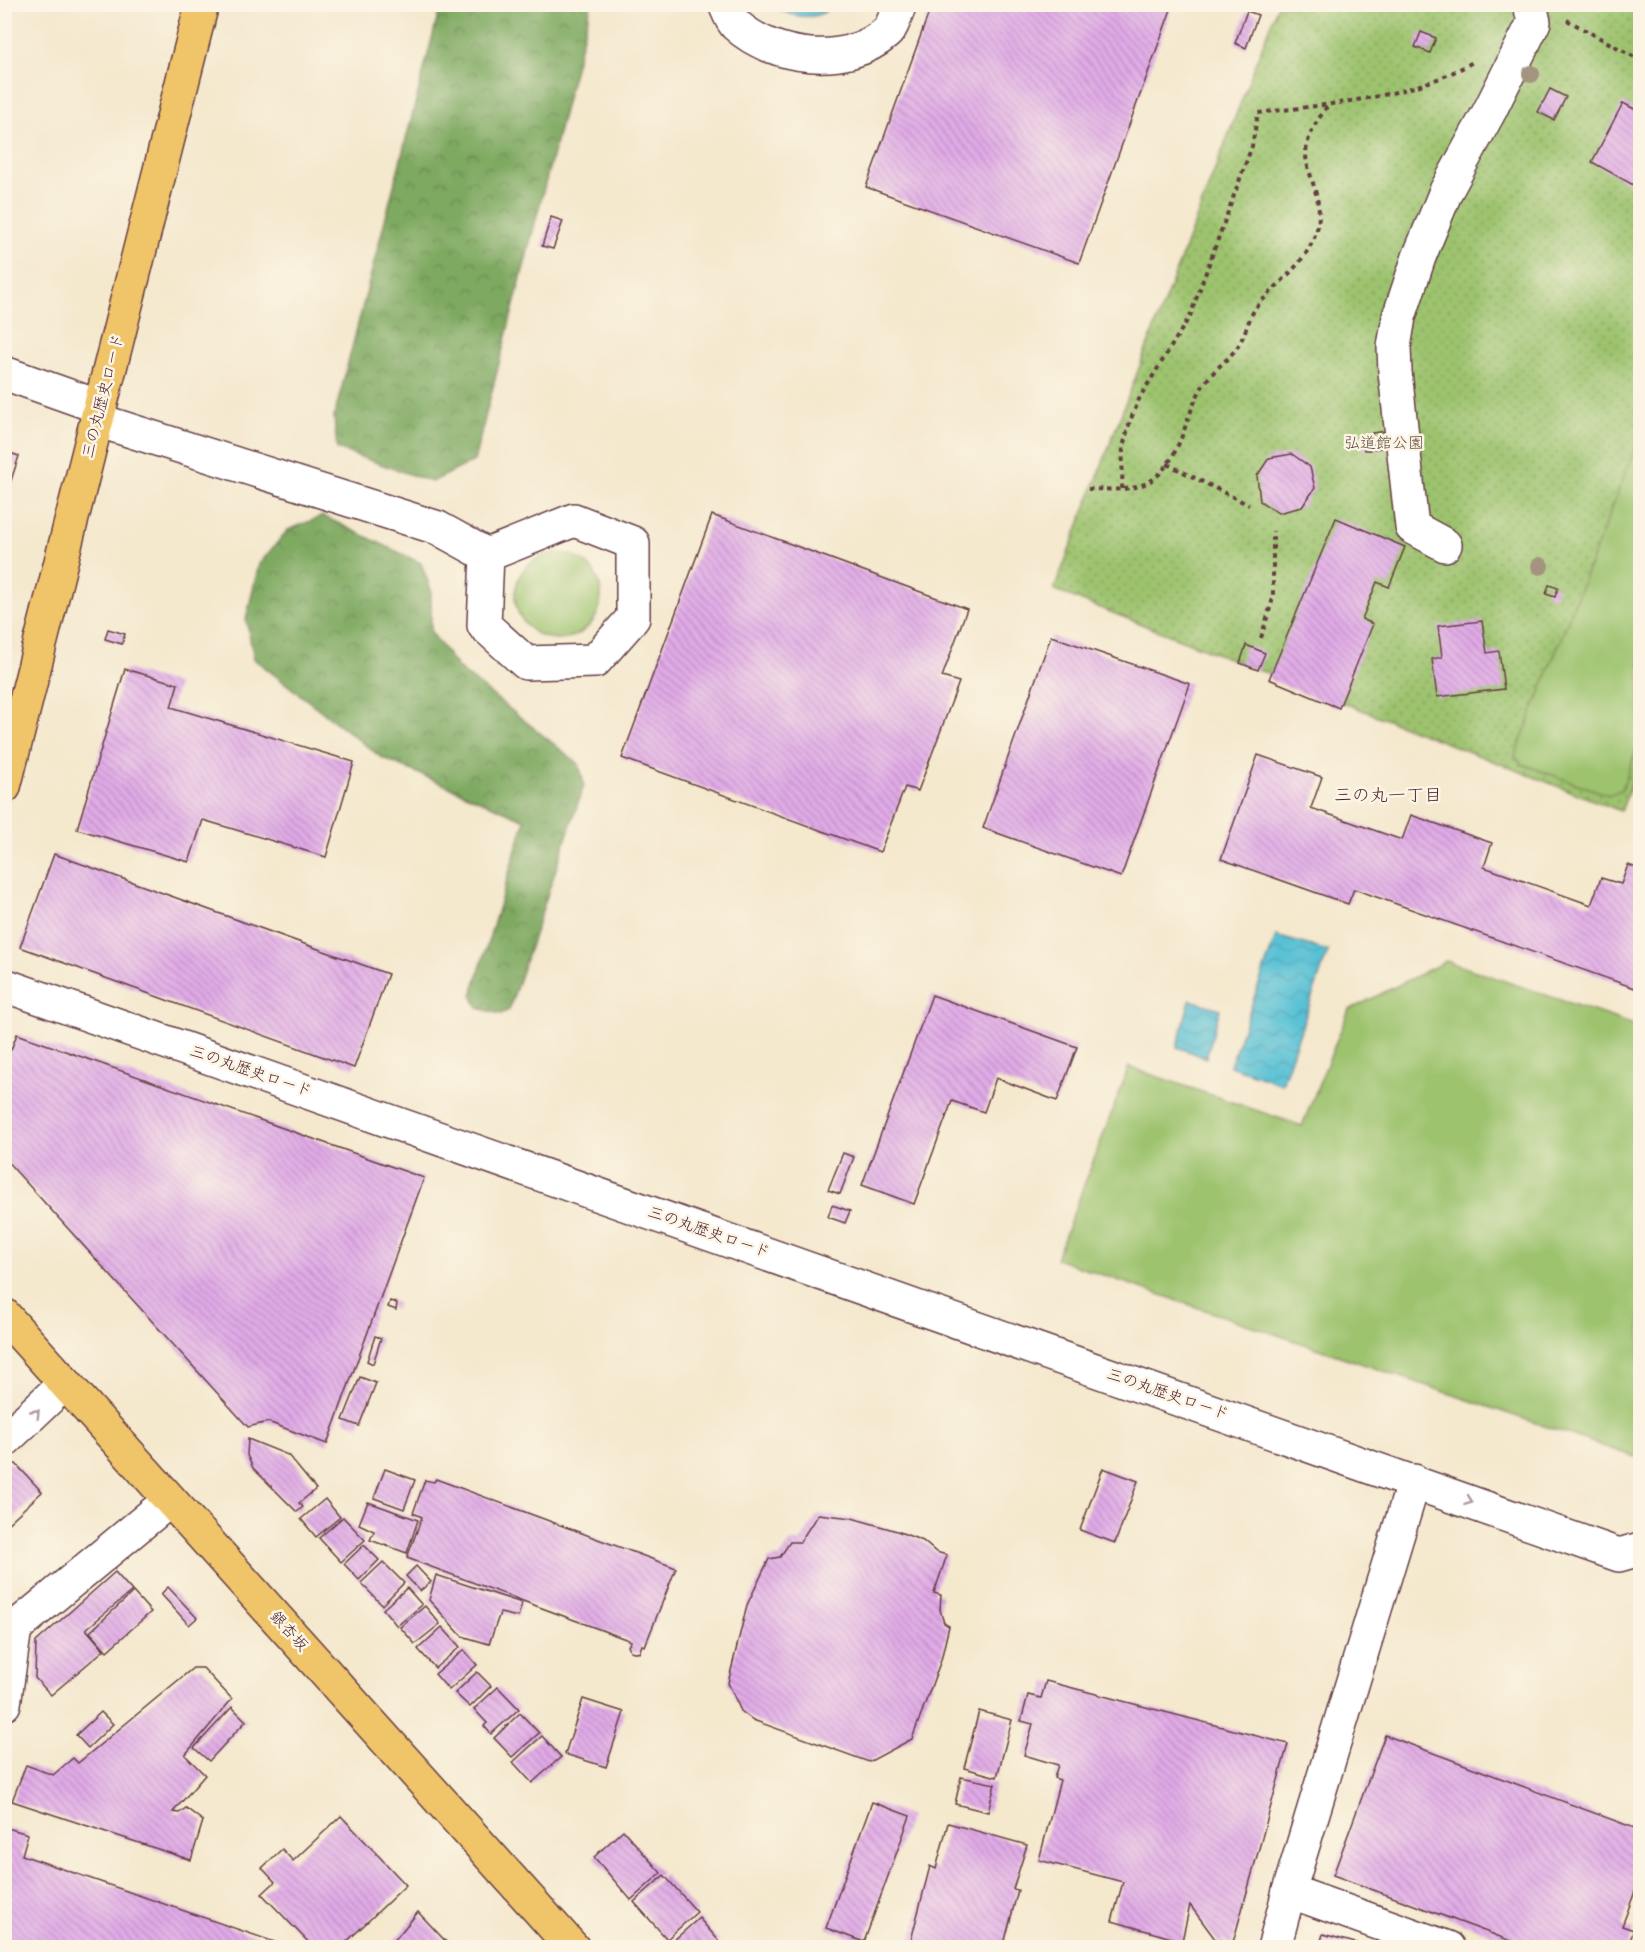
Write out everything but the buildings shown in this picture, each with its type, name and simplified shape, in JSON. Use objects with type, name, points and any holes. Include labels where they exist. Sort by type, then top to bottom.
[{"type":"highway","name":"三の丸歴史ロード","points":[[4,787],[202,4]]},
{"type":"highway","name":"銀杏坂","points":[[4,1315],[573,1947]]},
{"type":"street","points":[[725,4],[735,24],[766,45],[812,55],[857,52],[888,32],[900,4]]},
{"type":"street","points":[[1445,545],[1412,527],[1394,347],[1399,316],[1419,256],[1446,191],[1539,17]]},
{"type":"street","points":[[4,373],[98,414],[438,528],[487,555]]},
{"type":"street","points":[[574,520],[633,543],[633,618],[595,661],[526,663],[484,625],[487,555],[574,520]]},
{"type":"street","name":"三の丸歴史ロード","points":[[4,985],[1619,1555],[1641,1549]]},
{"type":"street","points":[[4,1441],[65,1383]]},
{"type":"street","points":[[1274,1947],[1414,1481]]},
{"type":"street","points":[[4,1704],[15,1628],[170,1500]]},
{"type":"street","points":[[1289,1891],[1448,1947]]},
{"type":"path","points":[[1122,489],[1123,447],[1130,421],[1140,397],[1190,316],[1252,146],[1258,112],[1329,104],[1398,90],[1448,76],[1539,17],[1641,60]]},
{"type":"path","points":[[1088,489],[1143,487],[1167,464],[1174,454],[1199,393],[1210,374],[1235,350],[1256,307],[1299,263],[1318,225],[1317,193],[1307,162],[1306,151],[1316,120],[1329,104]]},
{"type":"path","points":[[1167,464],[1249,505]]},
{"type":"path","points":[[1261,638],[1273,597],[1273,531]]},
{"type":"green space","points":[[441,4],[591,5],[474,461],[432,482],[337,449],[334,417]]},
{"type":"green space","name":"弘道館公園","points":[[1278,5],[1640,5],[1640,762],[1621,811],[1054,590]]},
{"type":"green space","points":[[1640,436],[1640,739],[1622,790],[1608,795],[1522,764],[1515,756]]},
{"type":"green space","points":[[323,516],[421,563],[431,590],[431,632],[458,668],[579,764],[584,785],[509,1010],[501,1014],[478,1008],[472,995],[525,820],[381,757],[254,659],[246,619],[259,564],[288,530]]},
{"type":"green space","points":[[558,553],[582,560],[594,572],[601,596],[594,620],[582,632],[558,639],[534,632],[522,620],[515,596],[522,572],[534,560]]},
{"type":"green space","points":[[1446,961],[1640,1027],[1640,1450],[1635,1457],[1056,1259],[1129,1067],[1302,1126],[1349,1010]]},
{"type":"water","points":[[770,5],[827,5],[826,11],[819,14],[798,16]]},
{"type":"water","points":[[1276,936],[1328,951],[1282,1084],[1230,1066]]},
{"type":"water","points":[[1190,1000],[1220,1009],[1206,1058],[1177,1047]]},
{"type":"district","name":"三の丸一丁目","points":[[1388,795]]}]
